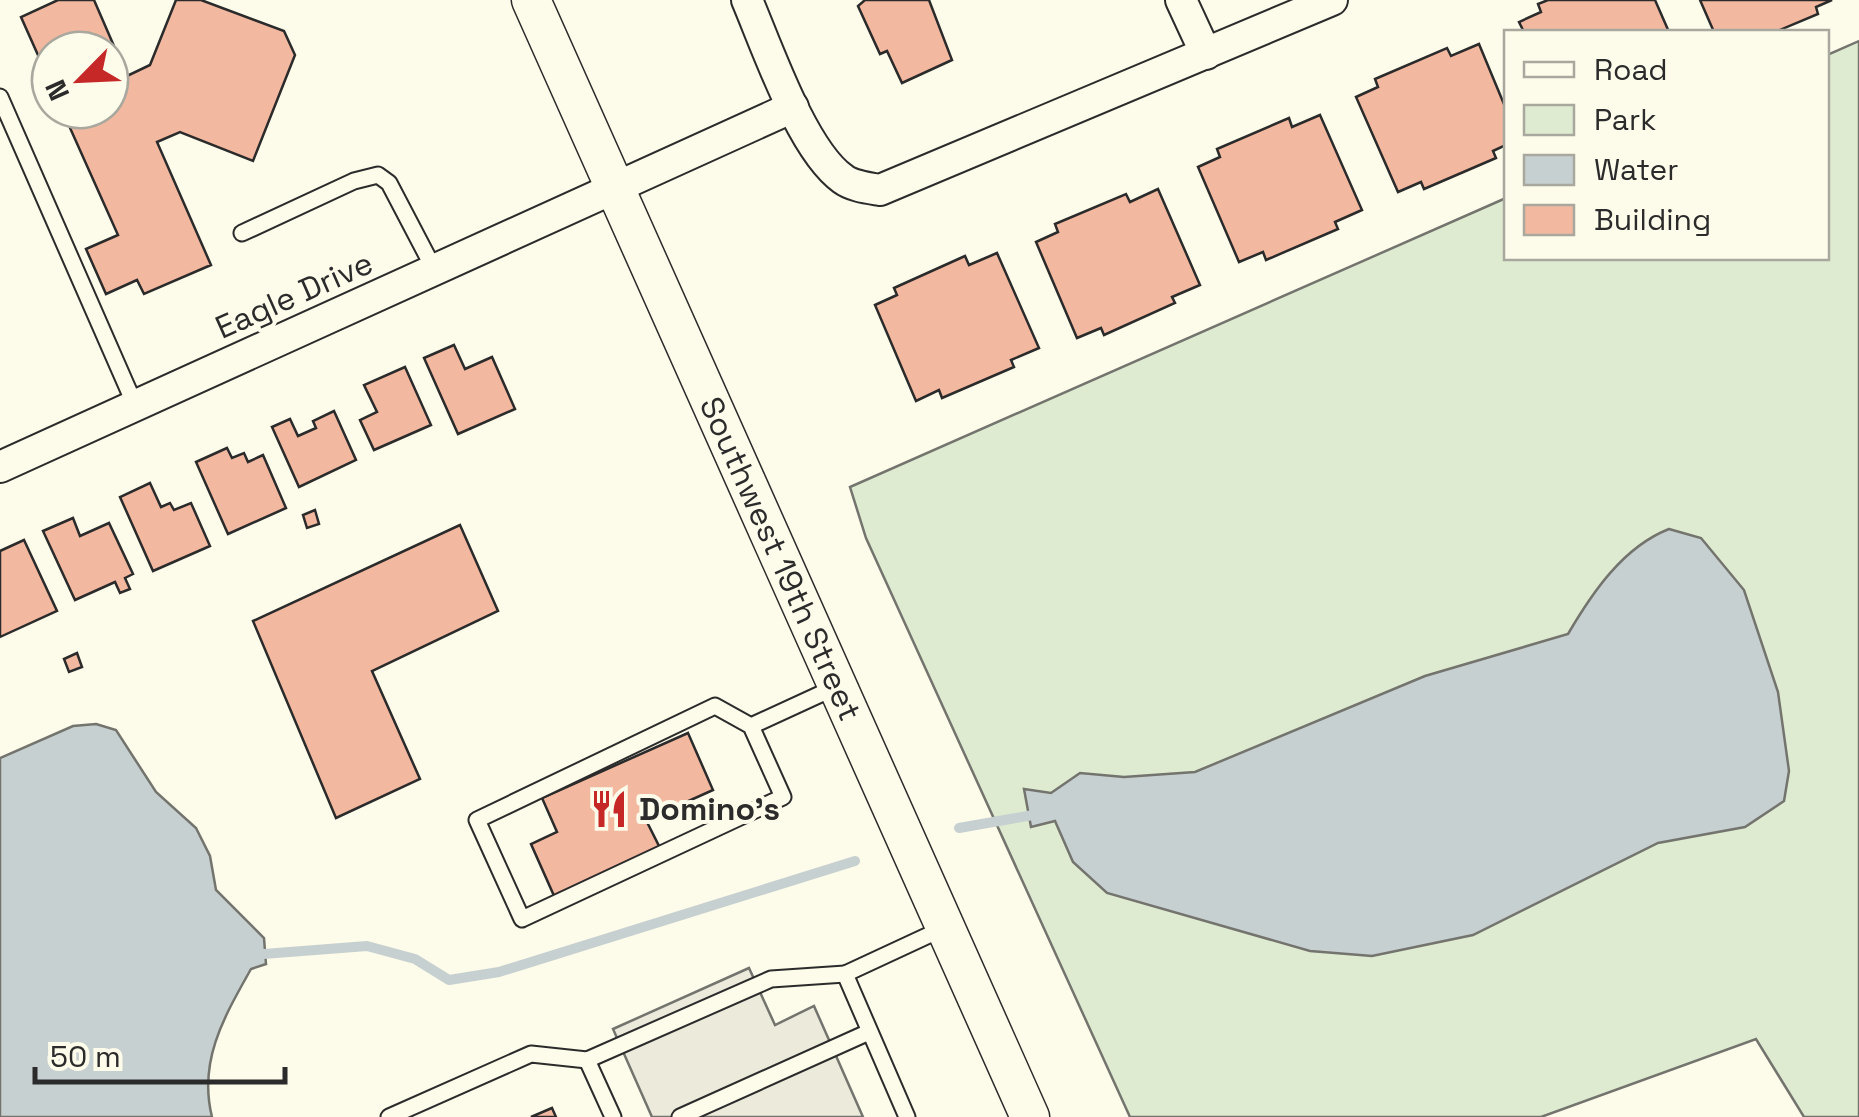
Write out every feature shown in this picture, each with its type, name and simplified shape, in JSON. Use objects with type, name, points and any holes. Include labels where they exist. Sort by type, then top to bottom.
[{"type":"street","name":"Southwest 19th Street","points":[[531,0],[1030,1117]]},
{"type":"street","points":[[747,0],[792,107],[826,164],[846,182],[880,190],[1332,0]]},
{"type":"street","points":[[1181,0],[1206,54]]},
{"type":"street","name":"Eagle Drive","points":[[0,467],[792,107]]},
{"type":"lane","points":[[0,97],[135,405]]},
{"type":"lane","points":[[242,233],[354,181],[378,175],[389,184],[434,269]]},
{"type":"lane","points":[[751,726],[838,686]]},
{"type":"lane","points":[[715,706],[751,726],[783,796],[522,918],[477,820],[564,774],[715,706]]},
{"type":"lane","points":[[399,1115],[531,1054],[587,1060],[771,979],[844,974],[946,927]]},
{"type":"lane","points":[[844,974],[906,1116]]},
{"type":"lane","points":[[680,1117],[870,1032]]},
{"type":"lane","points":[[587,1060],[613,1117]]},
{"type":"green space","points":[[1859,41],[1859,1117],[1804,1117],[1756,1039],[1541,1117],[1130,1117],[866,538],[850,487],[1504,199],[1504,260],[1829,260],[1829,54]]},
{"type":"shaded area","points":[[749,968],[775,1025],[814,1006],[863,1117],[652,1117],[613,1029]]},
{"type":"water","points":[[1669,529],[1701,538],[1744,590],[1778,692],[1789,771],[1784,801],[1745,827],[1658,843],[1473,935],[1372,956],[1310,951],[1107,893],[1073,862],[1055,821],[1031,827],[1024,789],[1051,793],[1080,773],[1124,777],[1195,772],[1425,676],[1568,634],[1598,588],[1623,559]]},
{"type":"water","points":[[96,724],[116,730],[156,792],[196,828],[210,856],[216,890],[264,938],[266,964],[251,969],[216,1040],[208,1077],[212,1117],[0,1117],[0,758],[73,726]]},
{"type":"building","points":[[58,0],[94,0],[107,30],[30,30],[30,37],[21,17]]},
{"type":"building","points":[[176,0],[201,0],[284,31],[295,55],[253,161],[180,132],[157,142],[211,265],[144,294],[137,280],[106,294],[86,249],[118,235],[71,130],[130,130],[130,75],[150,65]]},
{"type":"building","points":[[865,0],[929,0],[952,60],[902,83],[887,51],[880,54],[858,6]]},
{"type":"building","points":[[1548,0],[1655,0],[1668,30],[1523,30],[1519,22],[1541,12],[1538,4]]},
{"type":"building","points":[[1700,0],[1832,0],[1816,7],[1818,14],[1780,30],[1713,30]]},
{"type":"building","points":[[1479,44],[1504,104],[1504,146],[1493,151],[1496,158],[1424,189],[1421,182],[1398,192],[1356,97],[1378,87],[1375,79],[1447,48],[1451,56]]},
{"type":"building","points":[[1320,115],[1362,210],[1335,222],[1338,229],[1266,260],[1263,252],[1239,262],[1198,167],[1220,157],[1217,149],[1289,118],[1292,127]]},
{"type":"building","points":[[1158,189],[1200,285],[1172,297],[1175,303],[1104,335],[1101,328],[1077,338],[1036,242],[1058,232],[1055,224],[1126,194],[1130,202]]},
{"type":"building","points":[[997,253],[1039,348],[1011,360],[1014,367],[942,398],[939,390],[916,401],[875,305],[897,295],[894,288],[965,256],[969,265]]},
{"type":"building","points":[[454,345],[465,369],[492,357],[515,409],[458,434],[424,358]]},
{"type":"building","points":[[405,367],[431,425],[374,450],[360,420],[377,412],[364,385]]},
{"type":"building","points":[[334,411],[356,460],[299,487],[272,427],[290,419],[298,436],[316,428],[313,421]]},
{"type":"building","points":[[227,448],[232,458],[244,453],[248,462],[263,455],[286,508],[228,534],[196,462]]},
{"type":"building","points":[[150,483],[161,507],[170,503],[174,510],[191,503],[210,546],[153,571],[120,497]]},
{"type":"building","points":[[315,510],[319,524],[307,528],[303,515]]},
{"type":"building","points":[[73,518],[80,536],[109,523],[133,574],[125,578],[130,589],[120,593],[115,582],[75,600],[43,531]]},
{"type":"building","points":[[460,525],[498,611],[372,671],[420,779],[336,818],[253,621]]},
{"type":"building","points":[[24,540],[57,611],[0,637],[0,551]]},
{"type":"building","points":[[77,653],[82,667],[69,672],[64,659]]},
{"type":"building","name":"Domino's","points":[[688,733],[713,790],[646,820],[661,850],[555,898],[531,844],[557,832],[542,798]]},
{"type":"building","points":[[552,1108],[556,1117],[531,1117]]},
{"type":"waterway","points":[[959,828],[1033,815]]},
{"type":"waterway","points":[[252,955],[367,946],[415,959],[449,980],[499,972],[855,861]]},
{"type":"place","name":"Domino's","points":[[609,809]]}]
